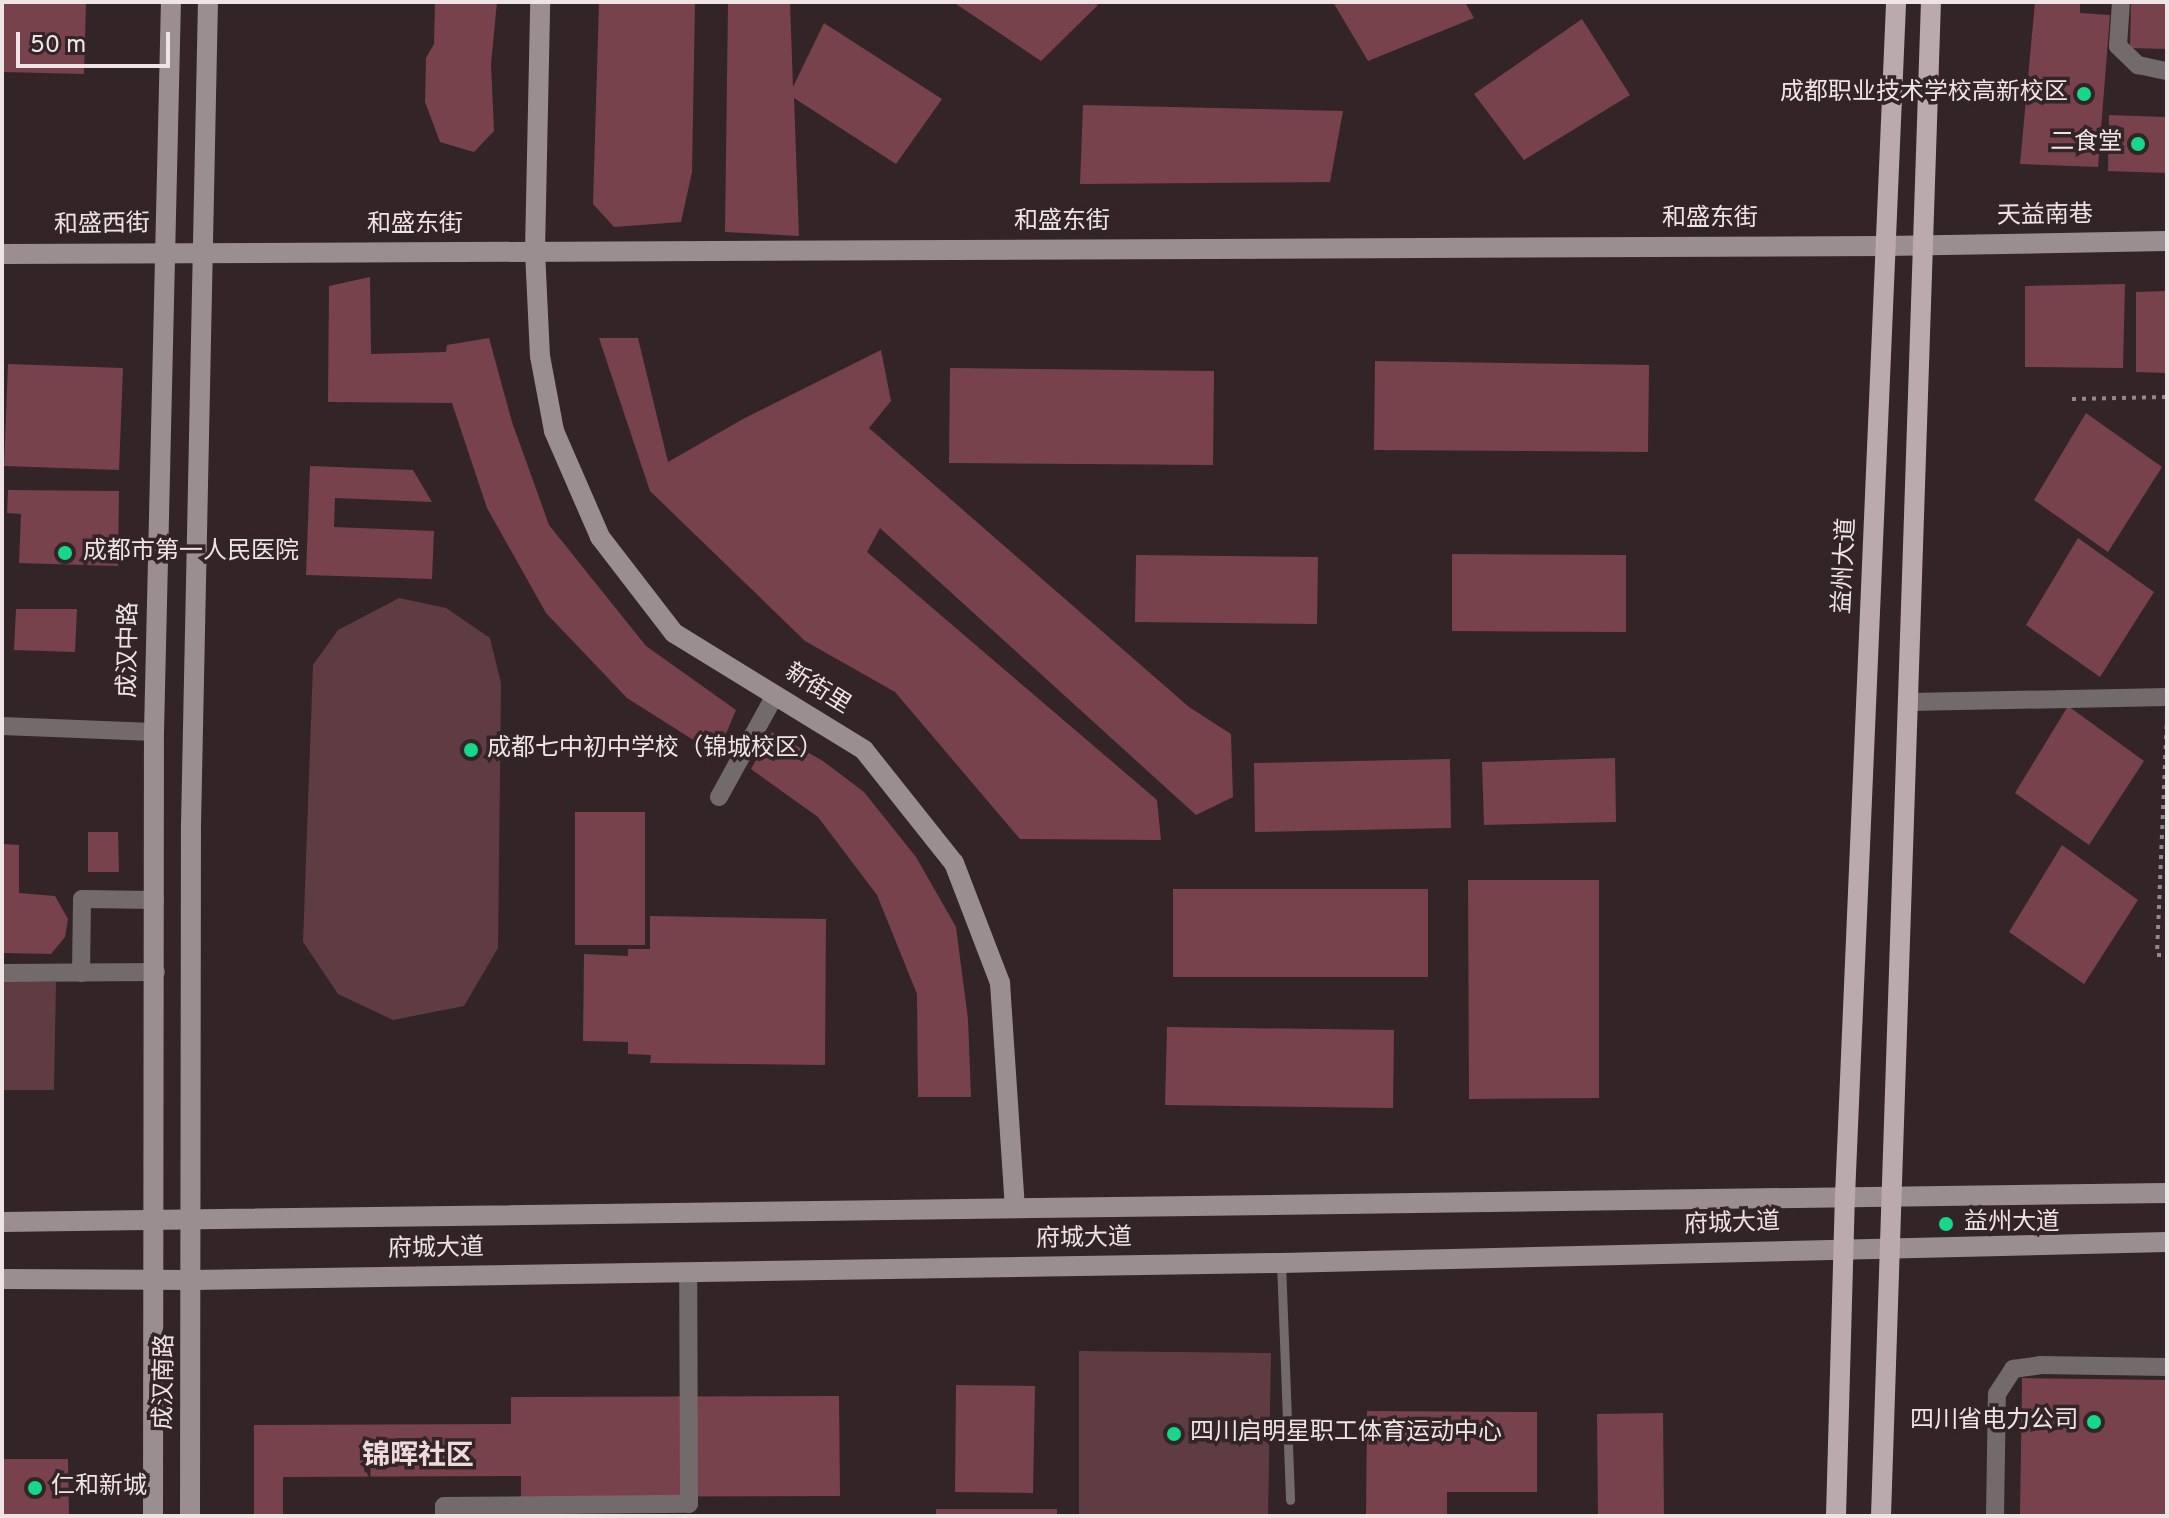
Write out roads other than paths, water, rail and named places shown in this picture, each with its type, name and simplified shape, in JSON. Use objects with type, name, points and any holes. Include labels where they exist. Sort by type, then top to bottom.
[{"type":"main road","name":"成汉中路","points":[[154,1251],[154,732],[171,2]]},
{"type":"main road","points":[[193,1221],[191,825],[208,2]]},
{"type":"main road","name":"新街里","points":[[540,2],[535,251],[540,356],[554,431],[600,537],[674,633],[864,750],[954,863],[1000,983],[1015,1208]]},
{"type":"main road","name":"益州大道","points":[[1836,1516],[1845,1196],[1896,2]]},
{"type":"main road","points":[[1881,1516],[1931,2]]},
{"type":"main road","name":"天益南巷","points":[[1923,245],[2167,241]]},
{"type":"main road","name":"和盛东街","points":[[202,253],[1923,245]]},
{"type":"main road","name":"和盛西街","points":[[2,254],[202,253]]},
{"type":"main road","name":"府城大道","points":[[2,1222],[2167,1193]]},
{"type":"main road","name":"成汉南路","points":[[190,1516],[193,1221]]},
{"type":"main road","name":"府城大道","points":[[2,1279],[193,1280],[1281,1263],[2167,1242]]},
{"type":"main road","name":"成汉南路","points":[[153,1516],[154,1251]]},
{"type":"street","points":[[2121,2],[2118,46],[2138,65],[2167,71]]},
{"type":"street","points":[[719,797],[775,695]]},
{"type":"street","points":[[1910,702],[2167,697]]},
{"type":"street","points":[[2,726],[154,732]]},
{"type":"street","points":[[81,973],[82,899],[155,900]]},
{"type":"street","points":[[2,973],[156,972]]},
{"type":"street","points":[[444,1516],[444,1506],[689,1504],[688,1273]]},
{"type":"street","points":[[1995,1516],[1997,1394],[2013,1369],[2040,1365],[2167,1367]]},
{"type":"lane","points":[[1281,1263],[1290,1500]]},
{"type":"place","name":"成都职业技术学校高新校区","points":[[2084,94]]},
{"type":"place","name":"二食堂","points":[[2138,144]]},
{"type":"place","name":"成都市第一人民医院","points":[[65,553]]},
{"type":"place","name":"成都七中初中学校（锦城校区）","points":[[471,750]]},
{"type":"place","name":"益州大道","points":[[1946,1224]]},
{"type":"place","name":"四川省电力公司","points":[[2094,1422]]},
{"type":"place","name":"四川启明星职工体育运动中心","points":[[1174,1434]]},
{"type":"place","name":"仁和新城","points":[[35,1488]]},
{"type":"district","name":"锦晖社区","points":[[418,1457]]}]
